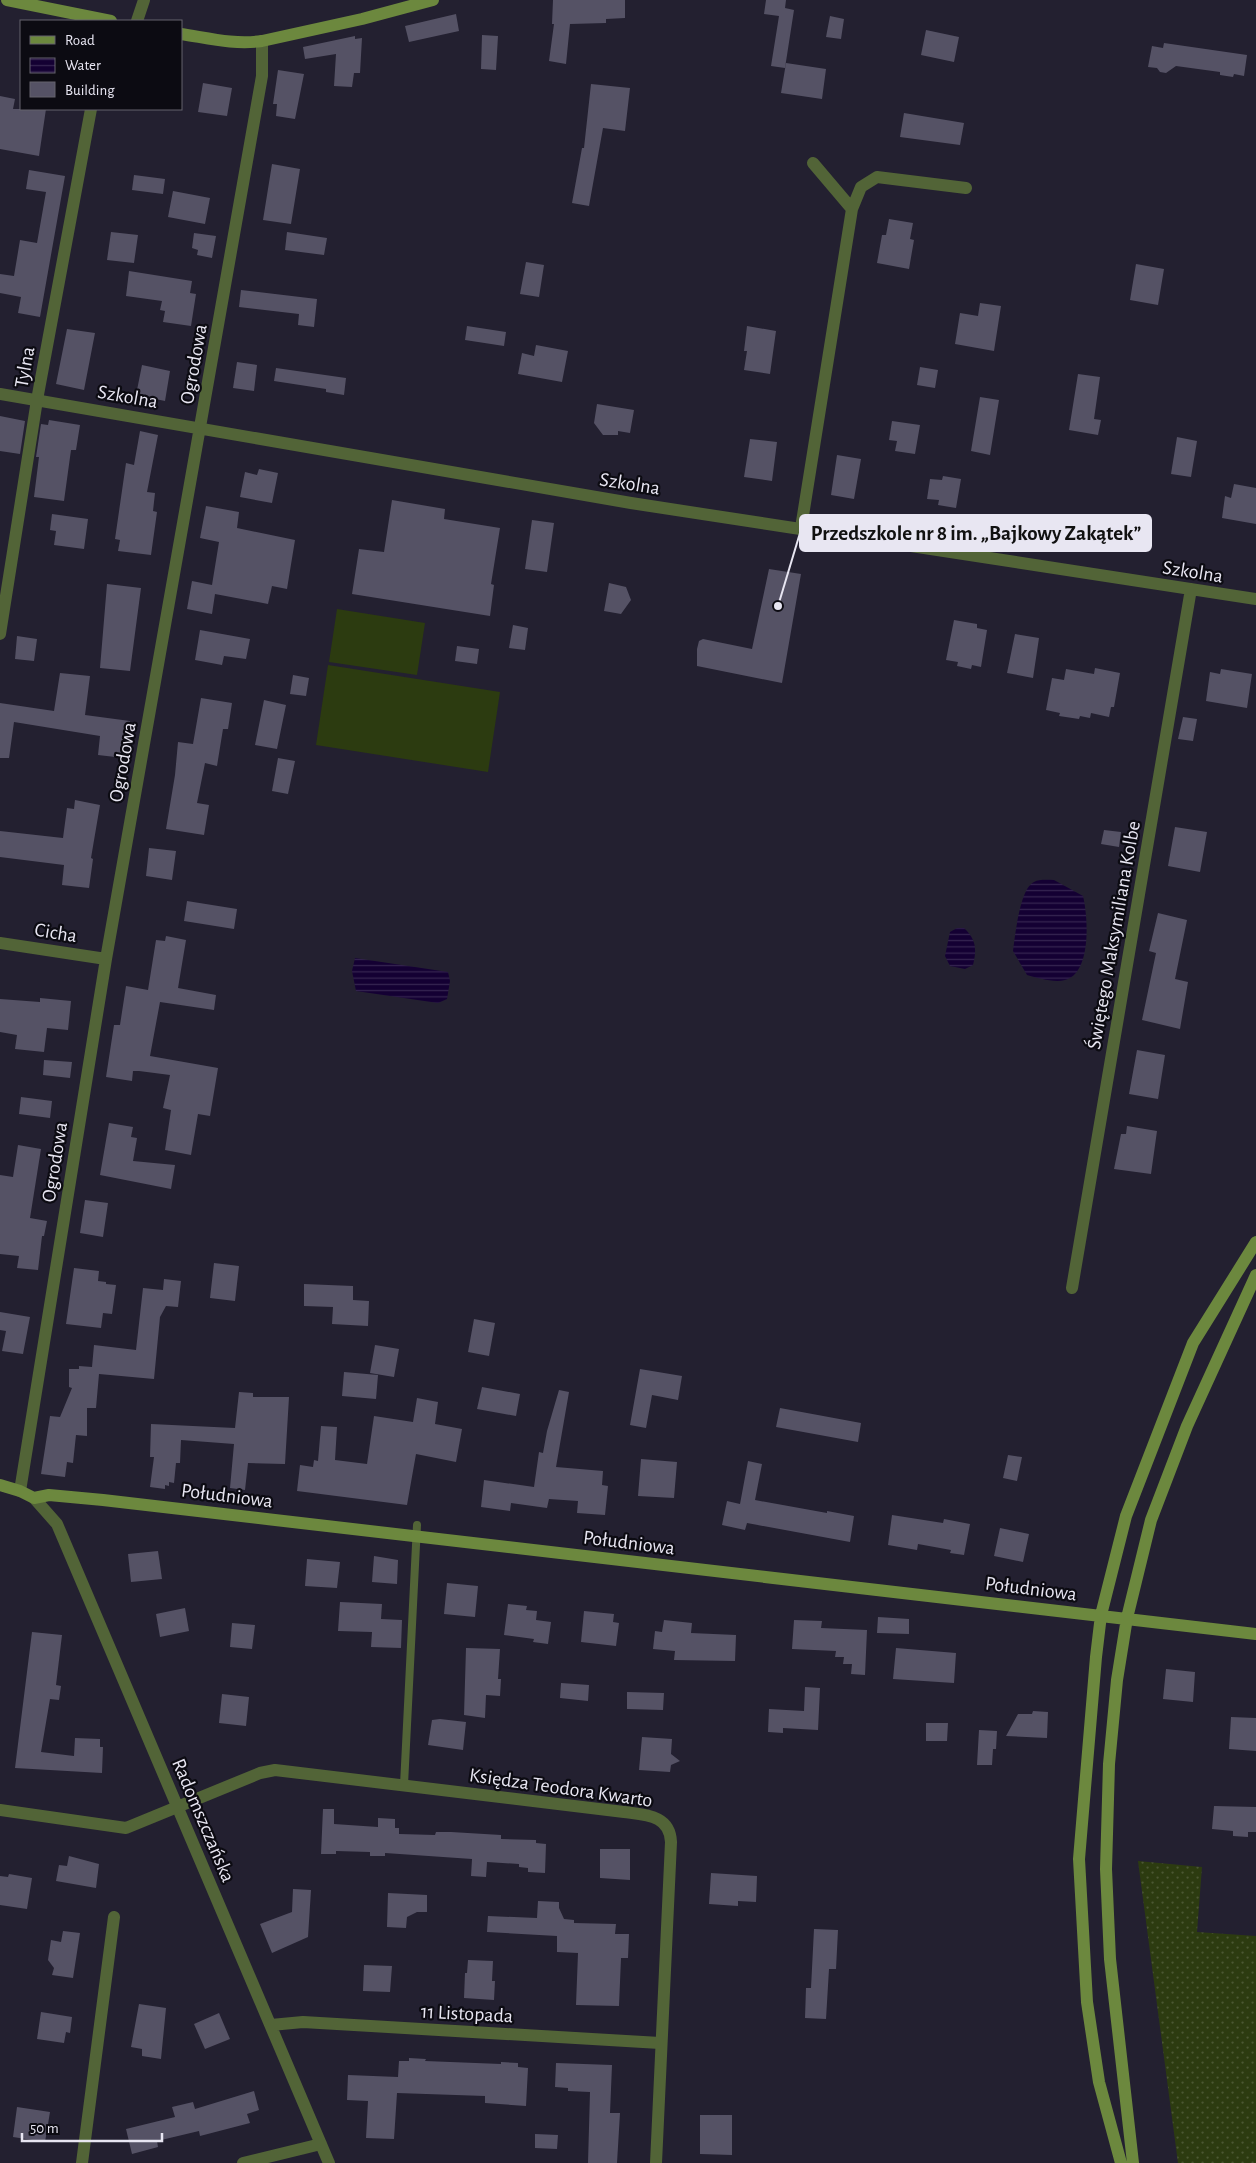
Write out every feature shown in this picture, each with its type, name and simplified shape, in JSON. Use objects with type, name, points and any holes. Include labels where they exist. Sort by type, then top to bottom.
[{"type":"main road","points":[[7,0],[105,20]]},
{"type":"main road","points":[[182,34],[221,41],[246,43],[262,41],[362,20],[433,0]]},
{"type":"main road","points":[[1121,2163],[1099,2082],[1087,2002],[1079,1859],[1101,1616],[1126,1516],[1194,1343],[1256,1242]]},
{"type":"main road","points":[[1133,2163],[1110,1959],[1106,1869],[1109,1764],[1117,1680],[1127,1618],[1151,1520],[1187,1426],[1256,1275]]},
{"type":"main road","points":[[0,1485],[20,1490],[34,1498]]},
{"type":"main road","name":"Południowa","points":[[34,1498],[49,1495],[417,1530],[1256,1634]]},
{"type":"street","points":[[137,20],[144,0]]},
{"type":"street","name":"Ogrodowa","points":[[20,1490],[106,959],[262,76],[262,41]]},
{"type":"street","name":"Tylna","points":[[0,634],[37,400],[91,110]]},
{"type":"street","points":[[813,163],[852,209]]},
{"type":"street","points":[[801,528],[852,209],[861,187],[877,177],[966,188]]},
{"type":"street","name":"Szkolna","points":[[0,394],[621,501],[1256,600]]},
{"type":"street","name":"Świętego Maksymiliana Kolbe","points":[[1072,1288],[1191,589]]},
{"type":"street","name":"Cicha","points":[[0,943],[106,959]]},
{"type":"street","name":"Radomszczańska","points":[[34,1498],[57,1524],[329,2163]]},
{"type":"street","name":"Księdza Teodora Kwarto","points":[[0,1810],[126,1828],[260,1773],[275,1770],[634,1813],[652,1816],[664,1822],[669,1831],[671,1842],[660,2043],[656,2163]]},
{"type":"street","points":[[82,2163],[114,1918]]},
{"type":"street","name":"11 Listopada","points":[[271,2025],[303,2022],[660,2043]]},
{"type":"street","points":[[243,2163],[321,2144]]},
{"type":"lane","points":[[404,1785],[417,1530]]},
{"type":"green space","points":[[337,609],[425,623],[417,675],[329,662]]},
{"type":"green space","points":[[328,665],[500,692],[488,772],[316,745]]},
{"type":"green space","points":[[1138,1861],[1202,1867],[1197,1932],[1256,1936],[1256,2163],[1178,2163]]},
{"type":"water","points":[[1038,880],[1054,880],[1083,896],[1087,930],[1084,956],[1080,967],[1074,975],[1061,981],[1046,980],[1027,975],[1013,951],[1019,913],[1029,886]]},
{"type":"water","points":[[957,928],[964,928],[971,936],[974,945],[973,965],[965,969],[950,966],[945,956],[950,932]]},
{"type":"water","points":[[355,958],[448,972],[450,981],[447,999],[438,1003],[356,991],[352,971]]},
{"type":"building","points":[[553,0],[625,0],[625,18],[606,19],[606,23],[570,24],[566,64],[549,61],[554,24],[552,24]]},
{"type":"building","points":[[766,0],[786,0],[785,8],[794,10],[785,68],[771,66],[779,16],[764,14]]},
{"type":"building","points":[[456,14],[459,31],[409,42],[405,26]]},
{"type":"building","points":[[830,16],[844,19],[841,39],[826,37]]},
{"type":"building","points":[[926,30],[959,37],[954,62],[921,55]]},
{"type":"building","points":[[482,35],[498,36],[496,70],[481,69]]},
{"type":"building","points":[[355,36],[355,39],[362,38],[360,73],[354,73],[352,87],[334,86],[336,54],[305,59],[303,47]]},
{"type":"building","points":[[1164,43],[1247,55],[1244,76],[1234,74],[1233,77],[1220,75],[1220,72],[1176,66],[1166,73],[1160,72],[1157,68],[1148,67],[1152,46],[1163,48]]},
{"type":"building","points":[[786,63],[826,69],[822,99],[781,93]]},
{"type":"building","points":[[278,70],[304,74],[295,119],[276,116],[277,104],[273,104]]},
{"type":"building","points":[[203,83],[232,88],[227,116],[198,112]]},
{"type":"building","points":[[591,84],[630,88],[625,131],[603,128],[589,206],[572,203],[582,148],[584,148]]},
{"type":"building","points":[[0,96],[15,99],[13,109],[46,110],[39,156],[0,149]]},
{"type":"building","points":[[904,113],[964,123],[960,145],[900,137]]},
{"type":"building","points":[[272,164],[300,169],[291,224],[263,220]]},
{"type":"building","points":[[29,170],[65,176],[40,317],[18,313],[21,297],[0,293],[0,274],[14,276],[20,240],[37,243],[46,192],[26,189]]},
{"type":"building","points":[[134,175],[165,179],[163,194],[132,190]]},
{"type":"building","points":[[173,191],[210,198],[205,224],[168,217]]},
{"type":"building","points":[[889,219],[913,223],[910,239],[914,240],[909,269],[877,263],[882,235],[886,235]]},
{"type":"building","points":[[111,232],[138,235],[134,263],[107,260]]},
{"type":"building","points":[[287,232],[327,238],[324,255],[285,250]]},
{"type":"building","points":[[194,233],[216,236],[212,258],[197,255],[198,250],[192,248]]},
{"type":"building","points":[[526,262],[544,265],[539,297],[520,294]]},
{"type":"building","points":[[1136,264],[1164,269],[1158,305],[1130,300]]},
{"type":"building","points":[[129,271],[192,281],[190,293],[196,294],[191,326],[163,322],[165,311],[160,310],[162,301],[126,296]]},
{"type":"building","points":[[241,290],[317,299],[314,327],[298,325],[299,314],[239,307]]},
{"type":"building","points":[[980,303],[1001,306],[994,351],[955,344],[960,313],[978,316]]},
{"type":"building","points":[[467,326],[506,332],[504,346],[465,340]]},
{"type":"building","points":[[747,326],[776,331],[770,374],[744,370],[747,351],[744,351]]},
{"type":"building","points":[[67,329],[95,333],[84,390],[56,384]]},
{"type":"building","points":[[536,345],[568,351],[562,382],[518,374],[522,353],[534,356]]},
{"type":"building","points":[[237,362],[257,365],[254,391],[233,388]]},
{"type":"building","points":[[142,365],[170,371],[165,401],[136,395]]},
{"type":"building","points":[[920,367],[938,370],[935,388],[917,385]]},
{"type":"building","points":[[276,368],[346,378],[344,395],[326,392],[326,389],[274,381]]},
{"type":"building","points":[[1078,374],[1100,377],[1094,419],[1101,420],[1098,435],[1069,430]]},
{"type":"building","points":[[980,397],[999,400],[990,455],[971,451]]},
{"type":"building","points":[[597,404],[634,410],[630,433],[618,431],[618,435],[603,435],[594,423]]},
{"type":"building","points":[[0,416],[25,421],[20,454],[0,451]]},
{"type":"building","points":[[49,420],[80,425],[76,450],[71,450],[64,501],[34,497],[39,457],[36,457],[41,424],[48,425]]},
{"type":"building","points":[[892,421],[920,425],[915,454],[895,451],[897,441],[889,440]]},
{"type":"building","points":[[140,431],[158,435],[147,492],[155,493],[153,511],[157,512],[151,555],[118,551],[120,540],[115,539],[126,463],[134,465]]},
{"type":"building","points":[[1177,437],[1197,441],[1191,477],[1171,474]]},
{"type":"building","points":[[750,439],[777,442],[772,481],[744,477]]},
{"type":"building","points":[[837,455],[861,459],[854,499],[831,495]]},
{"type":"building","points":[[259,469],[278,473],[272,503],[240,497],[245,472],[257,475]]},
{"type":"building","points":[[943,476],[961,479],[956,508],[938,505],[939,500],[927,499],[930,479],[942,480]]},
{"type":"building","points":[[1234,484],[1256,488],[1256,524],[1222,518],[1225,496],[1231,498]]},
{"type":"building","points":[[392,500],[445,509],[444,519],[500,528],[491,584],[494,585],[490,616],[352,594],[359,549],[384,552]]},
{"type":"building","points":[[206,506],[239,512],[237,528],[295,540],[287,589],[272,586],[268,604],[215,594],[212,614],[187,609],[192,581],[212,585],[219,542],[200,538]]},
{"type":"building","points":[[52,514],[88,519],[84,549],[54,545],[56,531],[50,530]]},
{"type":"building","points":[[532,520],[554,523],[547,572],[525,569]]},
{"type":"building","points":[[769,569],[801,574],[782,683],[697,666],[697,649],[699,641],[703,639],[752,649]]},
{"type":"building","points":[[609,583],[626,587],[631,600],[621,614],[604,611]]},
{"type":"building","points":[[107,584],[141,588],[130,671],[100,668]]},
{"type":"building","points":[[954,620],[977,624],[977,628],[987,630],[981,667],[972,665],[971,669],[957,666],[958,662],[946,660]]},
{"type":"building","points":[[513,625],[528,628],[525,650],[509,648]]},
{"type":"building","points":[[200,630],[250,639],[246,659],[224,656],[222,665],[195,660]]},
{"type":"building","points":[[1015,634],[1039,638],[1033,678],[1007,673]]},
{"type":"building","points":[[17,636],[37,639],[34,661],[15,659]]},
{"type":"building","points":[[457,646],[479,649],[477,664],[455,661]]},
{"type":"building","points":[[1095,668],[1120,673],[1114,707],[1111,707],[1109,717],[1091,713],[1090,718],[1080,716],[1079,719],[1059,716],[1060,713],[1046,710],[1052,678],[1064,680],[1066,669],[1094,674]]},
{"type":"building","points":[[1221,669],[1252,674],[1247,708],[1206,701],[1210,672],[1220,674]]},
{"type":"building","points":[[60,673],[90,676],[85,715],[130,721],[124,758],[98,755],[100,736],[14,722],[9,758],[0,758],[0,703],[54,711]]},
{"type":"building","points":[[293,675],[309,678],[306,696],[290,694]]},
{"type":"building","points":[[201,698],[232,703],[228,729],[223,729],[217,766],[205,763],[197,803],[209,805],[204,835],[166,829],[175,775],[178,742],[193,744]]},
{"type":"building","points":[[264,700],[286,705],[277,749],[255,745]]},
{"type":"building","points":[[1183,717],[1197,719],[1193,741],[1178,739]]},
{"type":"building","points":[[278,758],[295,761],[288,794],[272,791]]},
{"type":"building","points":[[75,800],[100,805],[91,858],[93,859],[89,888],[62,885],[64,865],[0,857],[0,831],[63,838],[67,808],[74,809]]},
{"type":"building","points":[[1175,827],[1207,832],[1200,872],[1168,866]]},
{"type":"building","points":[[1104,830],[1121,832],[1119,847],[1101,844]]},
{"type":"building","points":[[149,848],[176,851],[172,880],[146,876]]},
{"type":"building","points":[[187,901],[237,909],[234,929],[184,921]]},
{"type":"building","points":[[1158,913],[1187,920],[1175,979],[1188,982],[1180,1029],[1142,1020],[1156,953],[1149,951]]},
{"type":"building","points":[[166,936],[186,940],[178,988],[216,995],[214,1010],[160,1002],[150,1056],[218,1068],[210,1116],[198,1114],[191,1155],[165,1150],[171,1110],[163,1108],[170,1075],[133,1071],[132,1081],[106,1077],[114,1025],[120,1025],[126,986],[148,990],[156,940],[165,941]]},
{"type":"building","points":[[40,998],[71,1001],[68,1030],[47,1028],[44,1052],[15,1049],[17,1035],[0,1032],[0,999],[40,1002]]},
{"type":"building","points":[[1137,1050],[1165,1055],[1158,1099],[1129,1094]]},
{"type":"building","points":[[44,1060],[72,1062],[70,1078],[43,1075]]},
{"type":"building","points":[[21,1097],[52,1101],[50,1118],[19,1114]]},
{"type":"building","points":[[109,1123],[133,1127],[131,1137],[137,1138],[133,1161],[175,1165],[171,1189],[100,1175]]},
{"type":"building","points":[[1127,1126],[1157,1131],[1151,1174],[1114,1169],[1121,1134],[1126,1134]]},
{"type":"building","points":[[18,1145],[41,1149],[30,1218],[47,1221],[44,1236],[42,1236],[38,1270],[17,1268],[19,1256],[0,1254],[0,1175],[13,1177]]},
{"type":"building","points":[[85,1200],[108,1203],[103,1237],[80,1233]]},
{"type":"building","points":[[214,1263],[239,1266],[235,1301],[210,1298]]},
{"type":"building","points":[[74,1268],[99,1271],[98,1281],[116,1285],[112,1314],[103,1313],[101,1328],[66,1324]]},
{"type":"building","points":[[164,1279],[181,1281],[178,1307],[166,1306],[160,1317],[154,1379],[99,1374],[96,1408],[87,1408],[87,1436],[76,1435],[73,1463],[67,1462],[65,1477],[41,1474],[50,1416],[60,1417],[72,1388],[69,1387],[69,1369],[79,1369],[79,1366],[92,1367],[94,1345],[136,1350],[143,1288],[163,1290]]},
{"type":"building","points":[[304,1284],[353,1286],[353,1300],[369,1301],[368,1326],[332,1324],[333,1307],[304,1306]]},
{"type":"building","points":[[0,1312],[30,1317],[23,1354],[2,1351],[6,1331],[0,1330]]},
{"type":"building","points":[[474,1319],[495,1323],[489,1356],[468,1352]]},
{"type":"building","points":[[375,1345],[399,1349],[394,1377],[370,1373]]},
{"type":"building","points":[[640,1369],[682,1376],[678,1400],[652,1395],[646,1428],[630,1425]]},
{"type":"building","points":[[344,1372],[378,1375],[376,1399],[342,1396]]},
{"type":"building","points":[[482,1387],[520,1394],[516,1416],[477,1409]]},
{"type":"building","points":[[559,1390],[569,1392],[556,1467],[603,1471],[602,1485],[608,1486],[605,1515],[577,1513],[578,1501],[549,1499],[547,1508],[511,1503],[510,1511],[481,1507],[484,1480],[534,1487],[539,1452],[543,1453],[547,1431]]},
{"type":"building","points":[[239,1392],[253,1393],[253,1397],[289,1397],[285,1464],[248,1463],[245,1490],[230,1488],[234,1444],[181,1440],[180,1463],[176,1463],[174,1483],[169,1482],[169,1486],[165,1485],[165,1489],[150,1487],[154,1457],[150,1457],[151,1424],[235,1428]]},
{"type":"building","points":[[417,1398],[438,1402],[435,1424],[462,1429],[456,1462],[416,1454],[407,1505],[297,1491],[300,1465],[313,1467],[314,1460],[318,1461],[321,1426],[337,1427],[335,1460],[367,1464],[374,1416],[413,1422]]},
{"type":"building","points":[[780,1408],[861,1423],[858,1442],[776,1427]]},
{"type":"building","points":[[1008,1455],[1022,1457],[1017,1481],[1003,1478]]},
{"type":"building","points":[[641,1459],[677,1462],[674,1498],[638,1496]]},
{"type":"building","points":[[748,1461],[762,1464],[755,1500],[854,1516],[850,1542],[747,1523],[745,1530],[722,1525],[727,1501],[740,1504]]},
{"type":"building","points":[[892,1515],[943,1523],[944,1519],[970,1524],[964,1555],[950,1553],[951,1550],[918,1544],[917,1550],[888,1545]]},
{"type":"building","points":[[1000,1528],[1029,1534],[1023,1562],[994,1556]]},
{"type":"building","points":[[158,1551],[162,1579],[131,1582],[128,1554]]},
{"type":"building","points":[[374,1556],[398,1560],[397,1584],[372,1582]]},
{"type":"building","points":[[307,1559],[340,1562],[337,1588],[305,1586]]},
{"type":"building","points":[[447,1583],[478,1586],[475,1617],[444,1614]]},
{"type":"building","points":[[340,1602],[382,1604],[381,1619],[402,1620],[401,1648],[371,1647],[372,1632],[338,1631]]},
{"type":"building","points":[[508,1604],[527,1606],[526,1610],[537,1611],[536,1620],[551,1622],[548,1644],[533,1642],[534,1639],[504,1635]]},
{"type":"building","points":[[185,1608],[189,1631],[160,1637],[156,1614]]},
{"type":"building","points":[[584,1611],[614,1614],[613,1622],[619,1623],[616,1646],[581,1642]]},
{"type":"building","points":[[878,1617],[909,1619],[909,1634],[877,1633]]},
{"type":"building","points":[[664,1620],[692,1623],[691,1633],[736,1635],[735,1661],[674,1660],[675,1651],[653,1649],[655,1631],[662,1632]]},
{"type":"building","points":[[794,1620],[822,1621],[821,1628],[867,1630],[865,1675],[851,1674],[852,1664],[843,1664],[844,1657],[835,1657],[836,1651],[792,1649]]},
{"type":"building","points":[[232,1623],[255,1625],[252,1649],[230,1647]]},
{"type":"building","points":[[32,1632],[62,1635],[56,1685],[61,1686],[59,1700],[50,1699],[41,1752],[74,1756],[75,1738],[100,1739],[100,1747],[103,1747],[102,1773],[15,1768]]},
{"type":"building","points":[[466,1648],[500,1649],[498,1679],[501,1679],[500,1696],[486,1695],[485,1718],[464,1715]]},
{"type":"building","points":[[896,1648],[956,1653],[954,1683],[893,1679]]},
{"type":"building","points":[[1166,1669],[1195,1672],[1193,1702],[1163,1699]]},
{"type":"building","points":[[561,1683],[589,1685],[588,1701],[560,1698]]},
{"type":"building","points":[[805,1687],[820,1688],[818,1730],[783,1728],[783,1733],[768,1732],[769,1709],[804,1711]]},
{"type":"building","points":[[627,1692],[664,1693],[663,1710],[627,1709]]},
{"type":"building","points":[[222,1694],[249,1697],[246,1726],[219,1723]]},
{"type":"building","points":[[1033,1711],[1048,1712],[1047,1738],[1006,1736],[1018,1714],[1032,1714]]},
{"type":"building","points":[[1231,1717],[1256,1718],[1256,1751],[1229,1749]]},
{"type":"building","points":[[432,1720],[466,1722],[463,1750],[428,1745]]},
{"type":"building","points":[[926,1723],[948,1723],[947,1741],[926,1741]]},
{"type":"building","points":[[979,1730],[997,1731],[996,1749],[993,1749],[992,1765],[977,1765]]},
{"type":"building","points":[[642,1737],[672,1739],[671,1754],[680,1761],[671,1765],[670,1772],[639,1770]]},
{"type":"building","points":[[1214,1806],[1256,1807],[1256,1832],[1248,1832],[1248,1837],[1233,1836],[1233,1831],[1212,1829]]},
{"type":"building","points":[[323,1809],[334,1809],[334,1824],[378,1827],[378,1818],[395,1819],[395,1828],[399,1828],[399,1834],[435,1835],[436,1832],[451,1832],[501,1835],[501,1839],[536,1840],[536,1843],[546,1844],[545,1873],[528,1872],[528,1868],[519,1867],[519,1864],[487,1862],[486,1877],[471,1876],[472,1859],[385,1853],[385,1856],[370,1856],[370,1852],[336,1851],[336,1854],[321,1854]]},
{"type":"building","points":[[600,1849],[630,1849],[630,1880],[600,1878]]},
{"type":"building","points":[[69,1856],[99,1864],[96,1888],[56,1881],[59,1865],[67,1866]]},
{"type":"building","points":[[711,1873],[757,1876],[756,1902],[738,1901],[738,1906],[709,1904]]},
{"type":"building","points":[[9,1874],[32,1878],[27,1909],[0,1905],[0,1876],[8,1877]]},
{"type":"building","points":[[293,1889],[311,1890],[308,1937],[272,1953],[260,1924],[292,1912]]},
{"type":"building","points":[[388,1893],[427,1895],[427,1912],[417,1912],[407,1917],[406,1928],[387,1927]]},
{"type":"building","points":[[538,1901],[559,1902],[559,1908],[564,1919],[574,1920],[574,1923],[616,1924],[615,1934],[629,1934],[628,1958],[621,1958],[619,2006],[576,2005],[578,1953],[557,1952],[557,1936],[487,1932],[488,1916],[537,1918]]},
{"type":"building","points":[[814,1929],[838,1930],[836,1969],[829,1969],[826,2019],[805,2018],[806,1988],[811,1988]]},
{"type":"building","points":[[63,1931],[80,1933],[73,1978],[52,1975],[54,1968],[48,1960],[51,1940],[61,1942]]},
{"type":"building","points":[[468,1960],[493,1961],[492,1981],[495,1981],[494,2000],[464,1998],[465,1973],[467,1973]]},
{"type":"building","points":[[364,1965],[392,1966],[390,1992],[363,1991]]},
{"type":"building","points":[[139,2004],[166,2008],[161,2059],[142,2056],[142,2049],[131,2047]]},
{"type":"building","points":[[41,2012],[72,2017],[70,2033],[66,2032],[64,2043],[37,2039]]},
{"type":"building","points":[[219,2013],[230,2039],[205,2049],[194,2024]]},
{"type":"building","points":[[409,2058],[426,2059],[425,2061],[518,2063],[518,2067],[528,2068],[526,2106],[485,2103],[485,2096],[397,2093],[394,2139],[366,2138],[368,2101],[347,2100],[348,2075],[398,2077],[399,2061],[409,2061]]},
{"type":"building","points":[[556,2063],[612,2065],[610,2113],[620,2113],[617,2163],[588,2163],[590,2092],[568,2091],[568,2088],[555,2087]]},
{"type":"building","points":[[254,2091],[259,2110],[247,2114],[250,2123],[200,2136],[199,2131],[157,2141],[158,2147],[132,2154],[126,2129],[175,2117],[172,2107],[193,2102],[195,2109]]},
{"type":"building","points":[[17,2107],[50,2112],[45,2142],[13,2137]]},
{"type":"building","points":[[700,2115],[732,2115],[732,2155],[700,2154]]},
{"type":"building","points":[[535,2134],[558,2135],[557,2149],[535,2148]]},
{"type":"place","name":"Przedszkole nr 8 im. „Bajkowy Zakątek”","points":[[778,606]]}]
